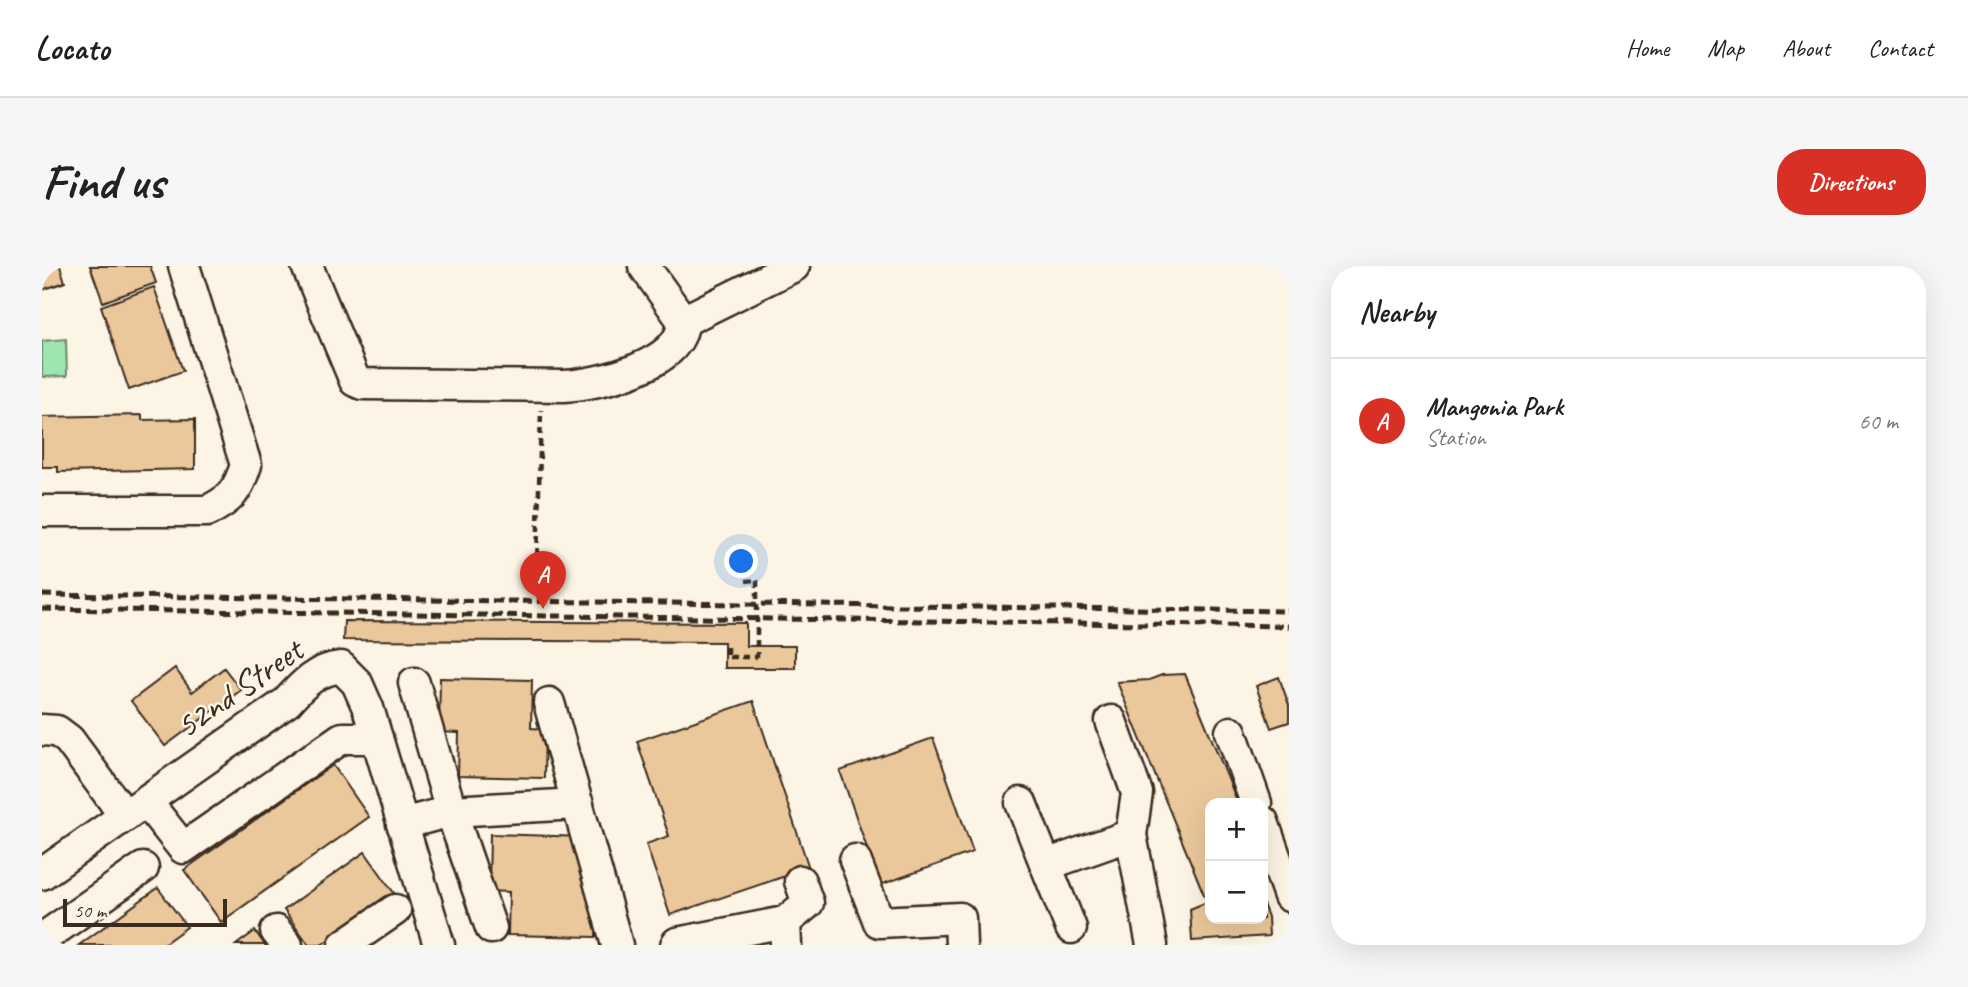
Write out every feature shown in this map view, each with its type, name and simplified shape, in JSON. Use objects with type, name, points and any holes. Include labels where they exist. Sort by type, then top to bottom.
[{"type":"street","points":[[42,511],[207,511],[225,502],[240,484],[246,465],[184,266]]},
{"type":"street","points":[[307,266],[355,381],[362,384],[579,385],[621,376],[652,362],[673,347],[682,331],[682,321],[644,266]]},
{"type":"street","points":[[682,321],[794,266]]},
{"type":"street","name":"52nd Street","points":[[43,871],[287,702],[306,681],[325,668],[341,667],[357,683],[377,738],[439,945]]},
{"type":"street","points":[[414,683],[451,811],[491,928]]},
{"type":"street","points":[[549,702],[617,945]]},
{"type":"street","points":[[1111,721],[1137,793],[1131,835],[1152,945]]},
{"type":"street","points":[[42,730],[57,732],[69,740],[136,808],[183,848],[342,738],[377,738]]},
{"type":"street","points":[[1231,732],[1254,798]]},
{"type":"street","points":[[1021,803],[1071,928]]},
{"type":"street","points":[[402,824],[451,811],[578,804]]},
{"type":"street","points":[[1046,865],[1131,835]]},
{"type":"street","points":[[1268,836],[1289,896]]},
{"type":"street","points":[[855,860],[879,922],[960,918],[961,945]]},
{"type":"street","points":[[45,931],[143,868]]},
{"type":"street","points":[[676,945],[785,934],[808,903],[800,881]]},
{"type":"street","points":[[344,945],[395,910]]},
{"type":"path","points":[[537,566],[540,424]]},
{"type":"path","points":[[727,647],[727,657],[757,657],[757,580],[746,581]]},
{"type":"green space","points":[[66,339],[67,376],[42,377],[42,341]]},
{"type":"building","points":[[42,266],[60,266],[65,282],[42,290]]},
{"type":"building","points":[[90,266],[150,266],[156,283],[103,302]]},
{"type":"building","points":[[154,287],[183,371],[129,390],[101,306]]},
{"type":"building","points":[[142,415],[142,420],[195,419],[195,469],[58,472],[58,467],[42,467],[42,417]]},
{"type":"building","points":[[344,621],[746,623],[746,646],[795,646],[795,668],[724,668],[724,642],[343,640]]},
{"type":"building","points":[[175,668],[192,692],[224,668],[241,690],[165,746],[131,701]]},
{"type":"building","points":[[1185,674],[1236,798],[1205,798],[1205,897],[1117,682],[1149,680],[1162,675]]},
{"type":"building","points":[[1279,677],[1289,705],[1289,722],[1271,728],[1256,686]]},
{"type":"building","points":[[440,678],[532,680],[531,728],[545,729],[544,778],[458,776],[459,733],[439,732]]},
{"type":"building","points":[[753,701],[809,868],[670,915],[646,844],[669,836],[637,741]]},
{"type":"building","points":[[933,738],[973,852],[880,885],[840,771]]},
{"type":"building","points":[[333,765],[369,817],[221,922],[184,870]]},
{"type":"building","points":[[490,834],[585,837],[583,885],[597,885],[596,937],[508,935],[509,892],[489,891]]},
{"type":"building","points":[[365,852],[394,893],[321,945],[309,945],[284,910]]},
{"type":"building","points":[[158,888],[187,927],[162,945],[79,945]]},
{"type":"building","points":[[1205,903],[1205,924],[1268,924],[1268,917],[1269,936],[1192,941],[1190,909]]},
{"type":"building","points":[[255,931],[265,945],[236,945]]},
{"type":"railway","points":[[42,595],[1289,611]]},
{"type":"railway","points":[[42,609],[1289,626]]},
{"type":"place","name":"Mangonia Park","points":[[543,609]]}]
